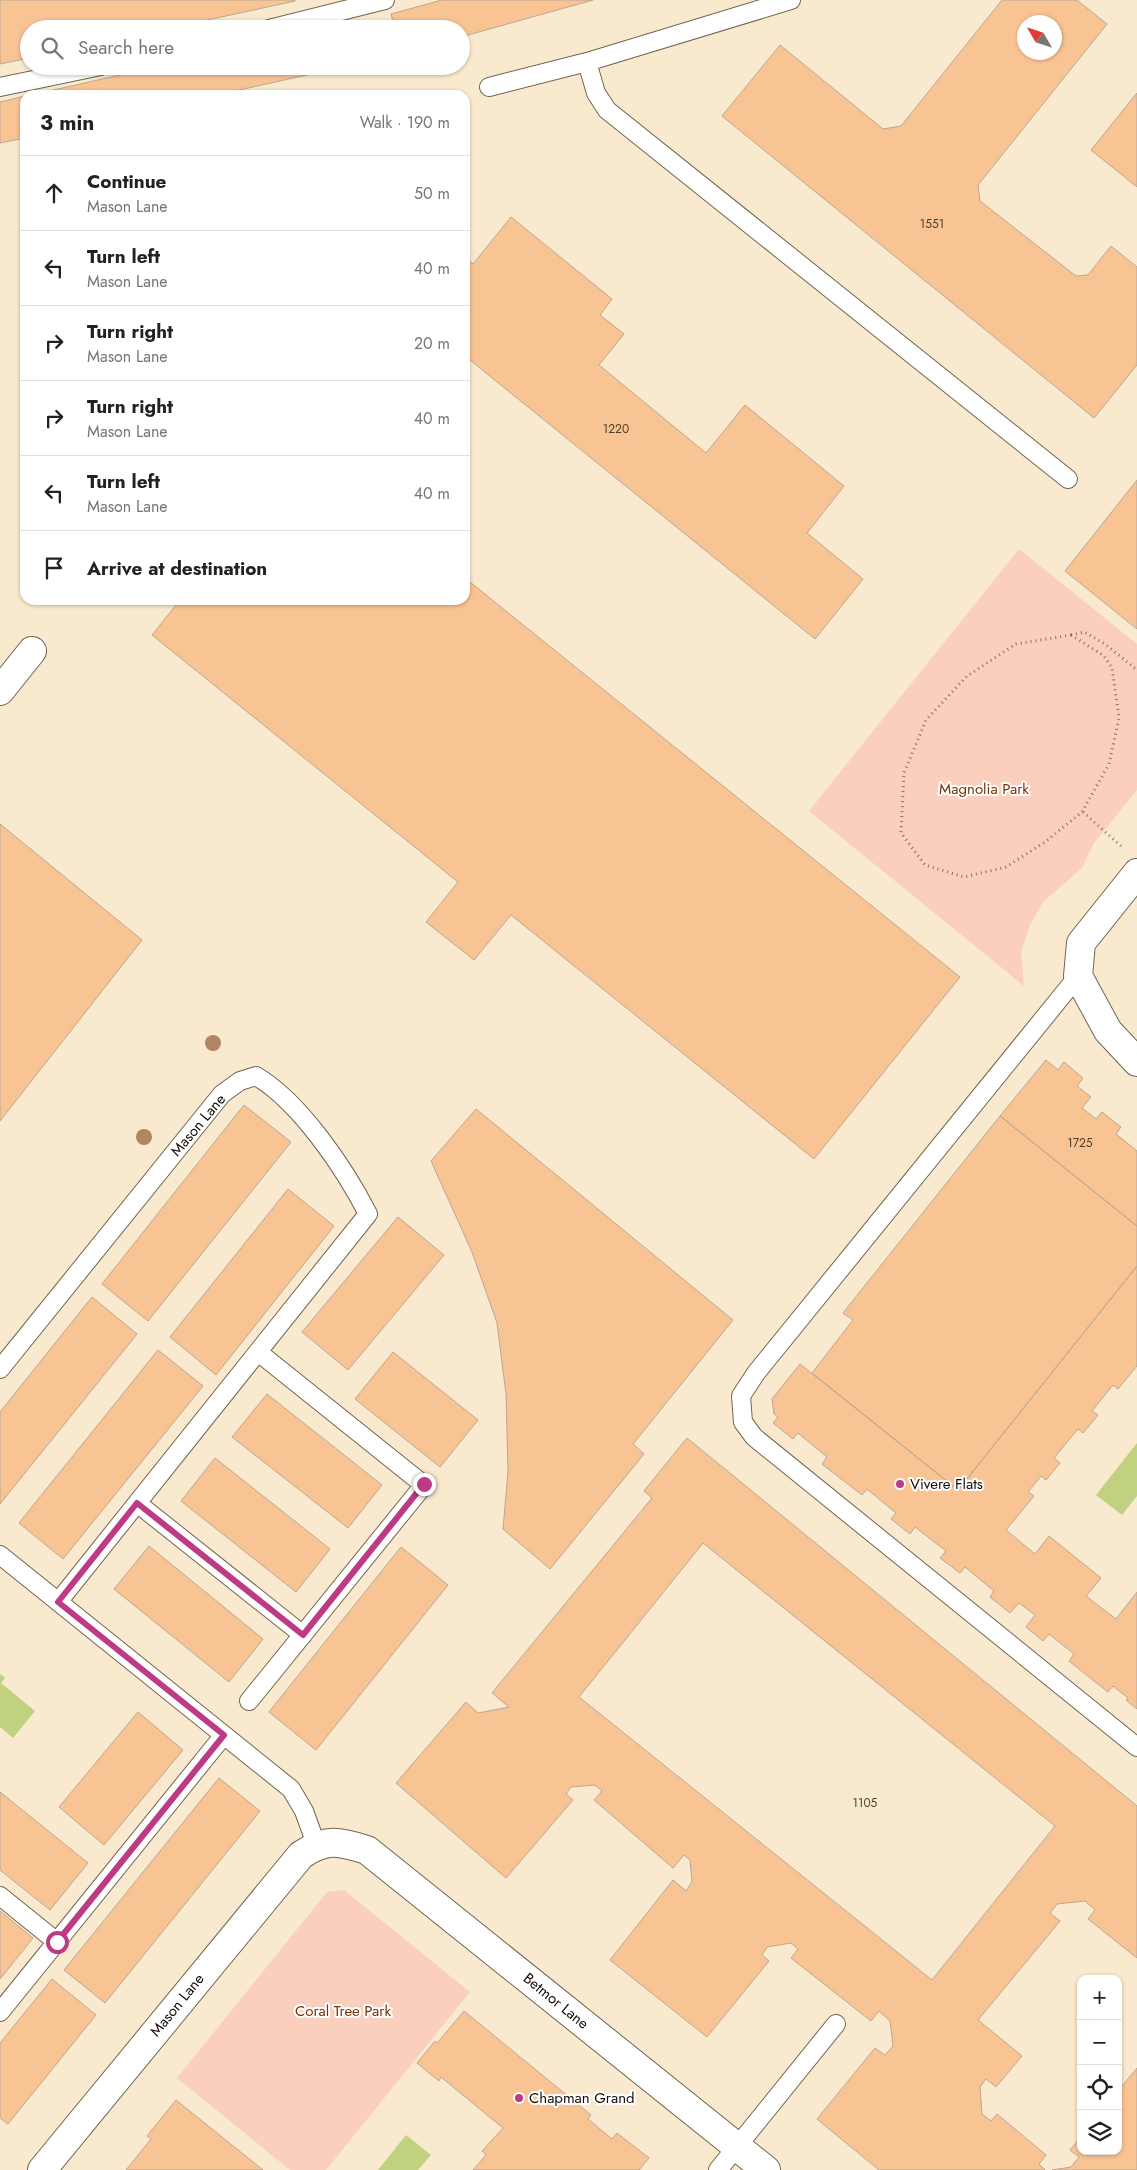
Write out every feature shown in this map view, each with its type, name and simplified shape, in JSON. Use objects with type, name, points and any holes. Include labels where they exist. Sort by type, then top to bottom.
[{"type":"street","points":[[0,691],[32,652]]},
{"type":"street","points":[[1137,873],[1081,943],[1078,976],[1108,1032],[1137,1062]]},
{"type":"street","name":"Betmor Lane","points":[[328,1843],[367,1850],[766,2170]]},
{"type":"street","name":"Mason Lane","points":[[42,2170],[301,1855],[328,1843]]},
{"type":"lane","points":[[305,20],[386,0]]},
{"type":"lane","points":[[489,87],[587,62],[791,0]]},
{"type":"lane","points":[[587,62],[596,93],[607,110],[1068,479]]},
{"type":"lane","points":[[0,87],[58,75]]},
{"type":"lane","points":[[1078,976],[756,1373],[741,1396],[743,1422],[754,1437],[1137,1747]]},
{"type":"lane","name":"Mason Lane","points":[[0,1369],[222,1094],[240,1081],[256,1076],[267,1083],[297,1112],[328,1150],[354,1187],[368,1214],[58,1602]]},
{"type":"lane","points":[[249,1701],[424,1484],[258,1352]]},
{"type":"lane","points":[[137,1503],[303,1635]]},
{"type":"lane","points":[[0,1555],[291,1789],[304,1811],[328,1843]]},
{"type":"lane","points":[[0,2012],[224,1735]]},
{"type":"lane","points":[[0,1896],[57,1942]]},
{"type":"lane","points":[[718,2170],[836,2024]]},
{"type":"path","points":[[1071,635],[1104,656],[1112,668],[1119,718],[1109,764],[1082,812],[1045,842],[1006,867],[964,877],[925,864],[901,833],[904,773],[926,720],[967,676],[1016,644],[1084,632],[1105,644],[1137,670]]},
{"type":"path","points":[[1082,812],[1123,848]]},
{"type":"green space","name":"Magnolia Park","points":[[1019,549],[1137,644],[1137,790],[1094,843],[1082,868],[1044,901],[1030,925],[1021,952],[1024,986],[809,811]]},
{"type":"green space","name":"Coral Tree Park","points":[[344,1890],[470,1992],[326,2170],[290,2170],[177,2078],[327,1892]]},
{"type":"shaded area","points":[[1137,1443],[1137,1496],[1122,1515],[1096,1495]]},
{"type":"shaded area","points":[[0,1674],[5,1678],[1,1683],[35,1711],[13,1738],[0,1727]]},
{"type":"shaded area","points":[[406,2135],[431,2155],[418,2170],[378,2170]]},
{"type":"building","points":[[0,0],[295,0],[207,20],[20,20],[20,60],[0,64]]},
{"type":"building","points":[[442,0],[593,0],[470,34],[470,20],[393,20],[391,14]]},
{"type":"building","points":[[1002,0],[1077,0],[1107,24],[978,185],[980,201],[1076,276],[1088,275],[1111,246],[1137,267],[1137,365],[1094,418],[722,116],[780,45],[883,129],[901,126]]},
{"type":"building","points":[[120,75],[307,75],[239,90],[53,90]]},
{"type":"building","points":[[1137,93],[1137,187],[1091,150]]},
{"type":"building","points":[[20,97],[20,139],[0,143],[0,102]]},
{"type":"building","points":[[511,217],[612,299],[600,315],[624,334],[599,365],[706,453],[745,405],[844,486],[807,533],[863,579],[815,639],[470,360],[470,261],[473,264]]},
{"type":"building","points":[[1137,480],[1137,629],[1065,571]]},
{"type":"building","points":[[470,582],[960,977],[814,1159],[511,915],[474,960],[426,922],[458,882],[152,635],[176,605],[470,605]]},
{"type":"building","points":[[0,824],[142,940],[0,1121]]},
{"type":"building","points":[[1046,1060],[1058,1070],[1064,1062],[1083,1078],[1077,1086],[1091,1097],[1082,1108],[1096,1119],[1102,1112],[1121,1127],[1116,1134],[1137,1151],[1137,1226],[1000,1116]]},
{"type":"building","points":[[244,1105],[291,1142],[148,1321],[102,1284]]},
{"type":"building","points":[[476,1109],[733,1320],[633,1444],[644,1454],[550,1569],[503,1529],[508,1471],[506,1394],[497,1323],[472,1252],[431,1161]]},
{"type":"building","points":[[1000,1116],[1137,1226],[1137,1266],[958,1490],[812,1373],[853,1320],[843,1313]]},
{"type":"building","points":[[288,1189],[334,1226],[216,1375],[170,1337]]},
{"type":"building","points":[[398,1217],[444,1255],[348,1370],[302,1332]]},
{"type":"building","name":"Vivere Flats","points":[[1137,1266],[1137,1366],[1118,1389],[1113,1385],[1092,1411],[1098,1415],[1083,1433],[1078,1429],[1054,1458],[1060,1463],[1046,1480],[1041,1476],[1028,1492],[1034,1496],[1006,1530],[1035,1554],[1049,1536],[1101,1578],[1086,1596],[1116,1619],[1137,1592],[1137,1709],[1126,1700],[1128,1698],[1113,1686],[1108,1692],[1069,1661],[1074,1654],[1049,1634],[1043,1641],[1026,1627],[1035,1615],[1019,1603],[1010,1613],[990,1597],[994,1591],[965,1567],[960,1573],[940,1558],[946,1551],[915,1527],[910,1534],[891,1519],[896,1513],[867,1489],[862,1495],[822,1464],[827,1457],[798,1433],[793,1439],[773,1423],[778,1417],[774,1414],[772,1399],[800,1364],[958,1490]]},
{"type":"building","points":[[92,1297],[137,1334],[0,1504],[0,1412]]},
{"type":"building","points":[[158,1350],[203,1386],[63,1559],[19,1523]]},
{"type":"building","points":[[393,1352],[478,1420],[440,1467],[355,1399]]},
{"type":"building","points":[[267,1394],[382,1485],[348,1528],[232,1437]]},
{"type":"building","points":[[687,1438],[1137,1806],[1137,1958],[1088,1919],[1095,1910],[1085,1901],[1057,1904],[1050,1913],[1060,1921],[978,2020],[1022,2056],[996,2087],[986,2079],[980,2087],[982,2114],[991,2121],[997,2114],[1046,2155],[1039,2164],[1045,2170],[879,2170],[817,2119],[875,2048],[885,2055],[893,2046],[890,2021],[879,2011],[871,2021],[791,1958],[798,1949],[791,1943],[767,1947],[762,1955],[769,1961],[707,2037],[610,1960],[673,1880],[686,1891],[692,1882],[690,1860],[684,1855],[673,1868],[594,1800],[602,1791],[595,1785],[571,1787],[566,1794],[573,1800],[506,1878],[396,1783],[466,1702],[478,1713],[509,1707],[492,1693],[652,1498],[644,1491]]},
{"type":"building","points":[[215,1458],[330,1549],[296,1592],[181,1501]]},
{"type":"building","points":[[703,1543],[1055,1826],[932,1980],[579,1697]]},
{"type":"building","points":[[149,1546],[263,1639],[229,1682],[114,1589]]},
{"type":"building","points":[[401,1547],[448,1585],[316,1750],[269,1712]]},
{"type":"building","points":[[138,1712],[183,1750],[104,1845],[59,1807]]},
{"type":"building","points":[[219,1778],[260,1811],[105,2003],[64,1970]]},
{"type":"building","points":[[0,1792],[88,1863],[50,1910],[0,1870]]},
{"type":"building","points":[[0,1911],[33,1938],[0,1979]]},
{"type":"building","points":[[52,1979],[96,2015],[8,2124],[0,2118],[0,2043]]},
{"type":"building","name":"Chapman Grand","points":[[464,2011],[591,2115],[588,2119],[612,2139],[617,2133],[649,2158],[639,2170],[473,2170],[486,2155],[482,2151],[503,2128],[441,2077],[439,2081],[417,2063]]},
{"type":"building","points":[[1137,2068],[1137,2170],[1052,2170],[1071,2167],[1079,2157],[1070,2150],[1077,2142],[1077,2155],[1122,2155],[1122,2086]]},
{"type":"building","points":[[176,2100],[263,2170],[126,2170],[151,2139],[147,2136]]},
{"type":"place","name":"Vivere Flats","points":[[900,1484]]},
{"type":"place","name":"Chapman Grand","points":[[519,2098]]},
{"type":"route","points":[[57,1942],[224,1735],[58,1602],[137,1503],[303,1635],[424,1484]]}]
